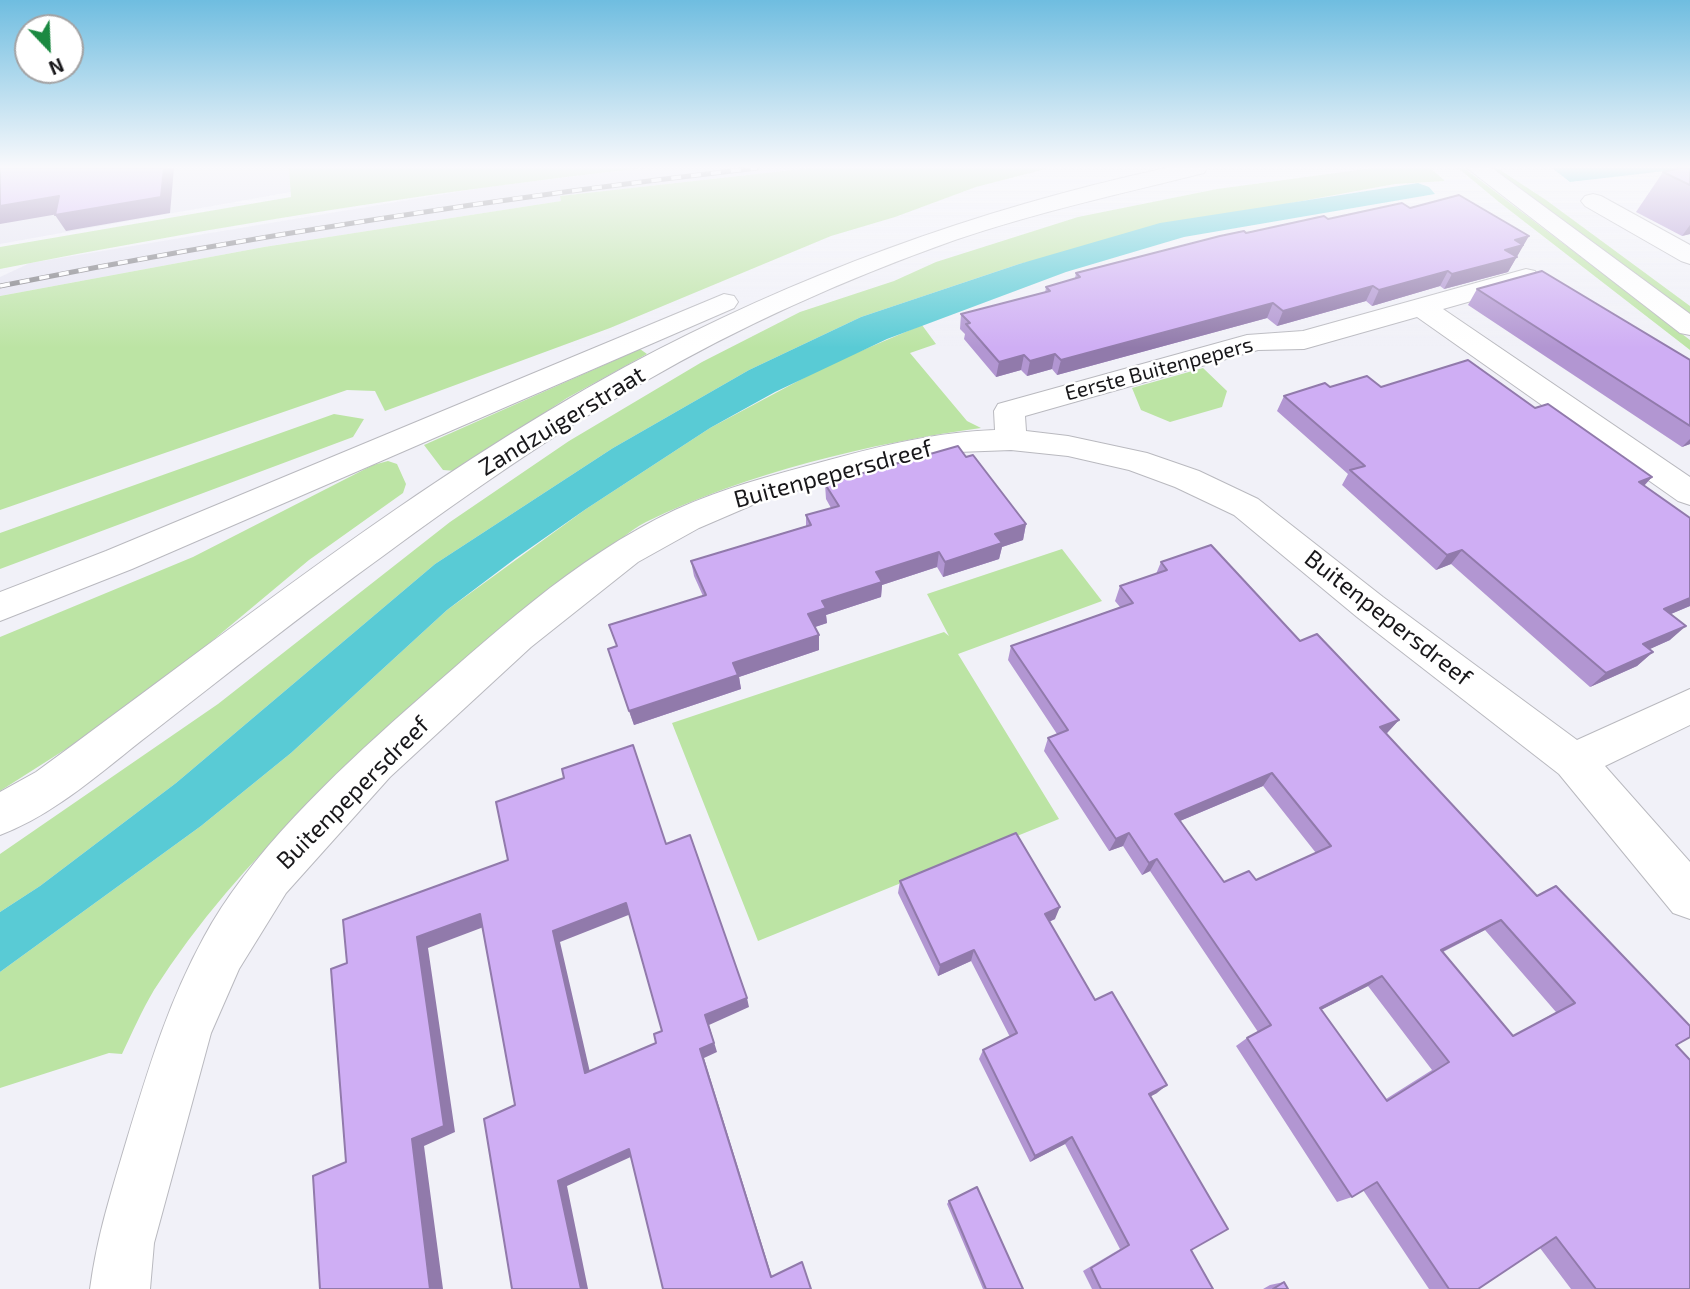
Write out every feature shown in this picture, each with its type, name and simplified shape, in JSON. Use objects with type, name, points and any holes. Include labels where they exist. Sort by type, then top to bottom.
[{"type":"street","name":"Zandzuigerstraat","points":[[0,607],[119,560],[780,277],[914,228]]},
{"type":"street","name":"Zandzuigerstraat","points":[[0,815],[51,785],[441,497],[562,417],[697,341],[801,292],[909,248],[970,228]]},
{"type":"street","points":[[1558,228],[1690,327]]},
{"type":"street","points":[[1641,228],[1690,256]]},
{"type":"street","name":"Eerste Buitenpepers","points":[[1011,440],[1009,411],[1257,341],[1304,341],[1542,273]]},
{"type":"street","points":[[1421,307],[1690,493]]},
{"type":"street","name":"Buitenpepersdreef","points":[[120,1289],[125,1243],[186,1028],[222,951],[270,878],[375,764],[517,636],[625,553],[687,519],[752,492],[901,451],[958,442],[1011,440],[1068,446],[1136,461],[1187,479],[1246,507],[1370,607],[1574,761],[1690,897]]},
{"type":"street","points":[[1574,761],[1690,706]]},
{"type":"shaded area","points":[[0,228],[89,228],[0,244]]},
{"type":"shaded area","points":[[239,228],[386,228],[264,247],[0,296],[0,277],[30,263]]},
{"type":"green space","points":[[110,228],[224,228],[0,269],[0,247]]},
{"type":"green space","points":[[386,228],[857,228],[831,236],[610,328],[385,411],[375,391],[347,390],[0,510],[0,296],[264,247]]},
{"type":"green space","points":[[1043,228],[1179,228],[1019,264],[861,317],[749,370],[613,448],[435,564],[176,783],[40,886],[0,912],[0,854],[218,704],[450,522],[569,441],[702,362],[800,312],[894,281],[936,262]]},
{"type":"green space","points":[[1533,228],[1543,228],[1690,340],[1690,350]]},
{"type":"green space","points":[[1572,228],[1584,228],[1690,306],[1690,315]]},
{"type":"green space","points":[[922,325],[936,344],[910,353],[967,421],[981,428],[896,442],[810,462],[725,489],[634,529],[542,600],[440,687],[350,766],[265,849],[188,941],[154,990],[122,1054],[109,1053],[0,1088],[0,972],[201,826],[291,753],[447,610],[586,509],[710,428],[830,364]]},
{"type":"green space","points":[[640,349],[647,354],[567,398],[456,471],[443,470],[424,445]]},
{"type":"green space","points":[[1203,368],[1227,391],[1222,407],[1170,422],[1141,410],[1132,388]]},
{"type":"green space","points":[[334,414],[364,419],[353,437],[0,569],[0,533]]},
{"type":"green space","points":[[388,461],[397,464],[406,484],[403,493],[309,560],[182,666],[99,728],[0,791],[0,637],[193,557],[373,465]]},
{"type":"green space","points":[[1062,549],[1102,601],[958,654],[1059,819],[758,941],[672,723],[944,632],[949,636],[927,594]]},
{"type":"water","points":[[1142,228],[1236,228],[1184,237],[1066,272],[887,339],[775,392],[710,428],[586,509],[447,610],[291,753],[201,826],[0,972],[0,912],[40,886],[176,783],[435,564],[613,448],[749,370],[861,317],[1019,264]]},
{"type":"building","points":[[1268,228],[1516,228],[1529,236],[1515,240],[1523,245],[1505,250],[1517,257],[1452,274],[1448,271],[1379,290],[1373,286],[1283,311],[1273,303],[1061,360],[1055,354],[1030,361],[1024,355],[999,362],[966,324],[970,323],[961,314],[1050,291],[1046,287],[1080,277],[1076,273],[1220,236],[1244,231],[1246,233]]},
{"type":"building","points":[[1542,271],[1690,360],[1690,426],[1477,289]]},
{"type":"building","points":[[1468,360],[1535,408],[1548,404],[1652,477],[1639,482],[1690,518],[1690,598],[1664,609],[1686,626],[1643,644],[1653,652],[1606,673],[1462,550],[1447,555],[1350,470],[1365,466],[1284,396],[1325,383],[1330,387],[1367,376],[1381,387]]},
{"type":"building","points":[[958,446],[966,457],[973,455],[1026,524],[995,534],[1002,543],[945,562],[939,552],[876,572],[882,582],[822,601],[826,608],[808,614],[819,635],[733,663],[738,675],[629,711],[608,649],[617,646],[609,625],[706,595],[691,561],[811,525],[806,515],[839,506],[825,484]]},
{"type":"building","points":[[1211,545],[1300,641],[1317,634],[1399,720],[1380,727],[1537,896],[1556,886],[1690,1026],[1690,1037],[1676,1045],[1690,1060],[1690,1289],[1596,1289],[1556,1237],[1478,1289],[1449,1289],[1377,1182],[1352,1197],[1247,1038],[1271,1025],[1157,859],[1149,863],[1129,833],[1116,839],[1048,738],[1068,730],[1011,646],[1133,603],[1120,586],[1167,570],[1161,562]],"holes":[[[1272,773],[1331,846],[1256,880],[1249,871],[1224,882],[1175,814]],[[1501,920],[1575,1003],[1513,1036],[1441,950]],[[1382,976],[1449,1062],[1387,1101],[1320,1008]]]},
{"type":"building","points":[[633,745],[666,844],[690,835],[747,998],[705,1015],[714,1043],[700,1049],[771,1277],[802,1262],[811,1289],[663,1289],[629,1149],[558,1181],[581,1289],[512,1289],[484,1119],[515,1105],[480,914],[417,937],[444,1126],[412,1139],[430,1289],[320,1289],[313,1176],[346,1162],[331,969],[347,963],[343,920],[508,860],[496,802],[564,778],[562,769]],"holes":[[[626,903],[662,1031],[654,1034],[656,1043],[585,1073],[553,931]]]},
{"type":"building","points":[[1016,833],[1060,907],[1045,914],[1095,1000],[1112,992],[1167,1085],[1149,1094],[1228,1229],[1191,1250],[1213,1289],[1101,1289],[1091,1268],[1129,1245],[1072,1137],[1035,1156],[983,1050],[1017,1033],[974,950],[940,965],[900,881]]},
{"type":"building","points":[[977,1187],[1023,1289],[986,1289],[949,1201]]},
{"type":"building","points":[[1284,1282],[1288,1289],[1273,1289]]},
{"type":"railway","points":[[0,286],[323,228]]}]
